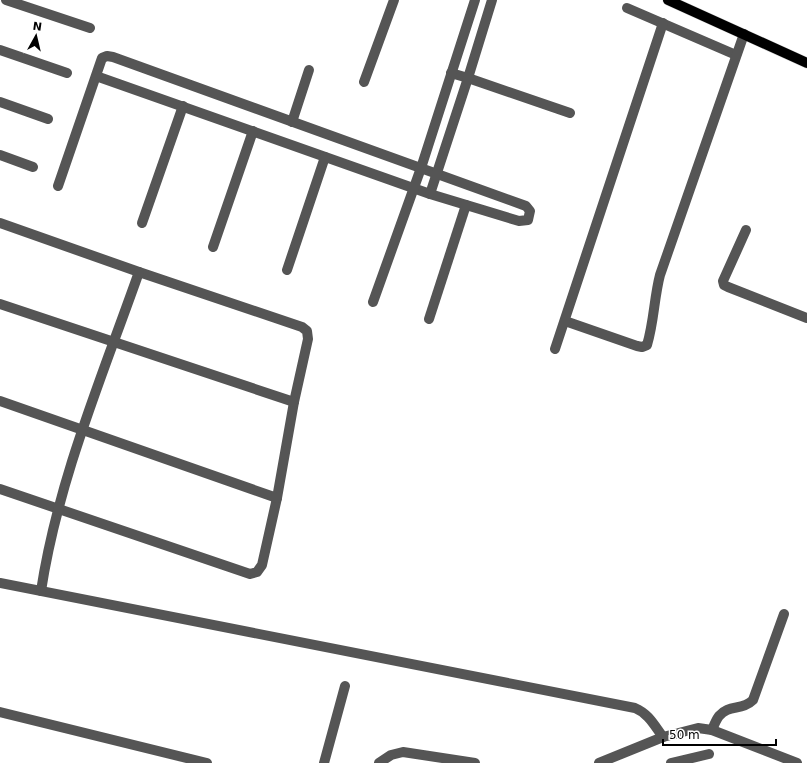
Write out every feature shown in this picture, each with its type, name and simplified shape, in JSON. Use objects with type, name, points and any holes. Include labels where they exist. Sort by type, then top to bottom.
[{"type":"main road","points":[[668,0],[807,63]]},
{"type":"street","points":[[6,0],[90,28]]},
{"type":"street","points":[[364,82],[394,0]]},
{"type":"street","points":[[373,302],[421,168],[475,0]]},
{"type":"street","points":[[430,194],[492,0]]},
{"type":"street","points":[[627,8],[736,55]]},
{"type":"street","points":[[555,349],[663,23]]},
{"type":"street","points":[[565,321],[637,346],[642,347],[647,345],[654,315],[656,289],[660,275],[744,34]]},
{"type":"street","points":[[0,50],[67,73]]},
{"type":"street","points":[[58,186],[102,58],[107,56],[526,206],[530,211],[530,217],[528,220],[519,221],[430,194],[96,76]]},
{"type":"street","points":[[292,122],[309,70]]},
{"type":"street","points":[[451,73],[570,113]]},
{"type":"street","points":[[0,102],[48,118]]},
{"type":"street","points":[[142,223],[183,106]]},
{"type":"street","points":[[212,247],[253,131]]},
{"type":"street","points":[[0,155],[33,166]]},
{"type":"street","points":[[287,270],[326,157]]},
{"type":"street","points":[[429,319],[466,205]]},
{"type":"street","points":[[0,223],[302,327],[307,331],[308,339],[294,402],[277,498],[262,565],[257,572],[250,574],[0,489]]},
{"type":"street","points":[[746,230],[723,281],[724,285],[807,318]]},
{"type":"street","points":[[41,591],[45,565],[58,508],[82,429],[139,272]]},
{"type":"street","points":[[0,304],[294,402]]},
{"type":"street","points":[[0,401],[277,498]]},
{"type":"street","points":[[0,583],[635,708],[647,716],[663,737]]},
{"type":"street","points":[[712,730],[718,717],[723,712],[728,709],[744,707],[753,700],[784,614]]},
{"type":"street","points":[[324,763],[345,686]]},
{"type":"street","points":[[0,712],[207,763]]},
{"type":"street","points":[[599,763],[663,737],[698,728],[712,730],[797,763]]},
{"type":"street","points":[[379,763],[391,755],[403,752],[475,763]]},
{"type":"street","points":[[671,763],[709,754]]}]
